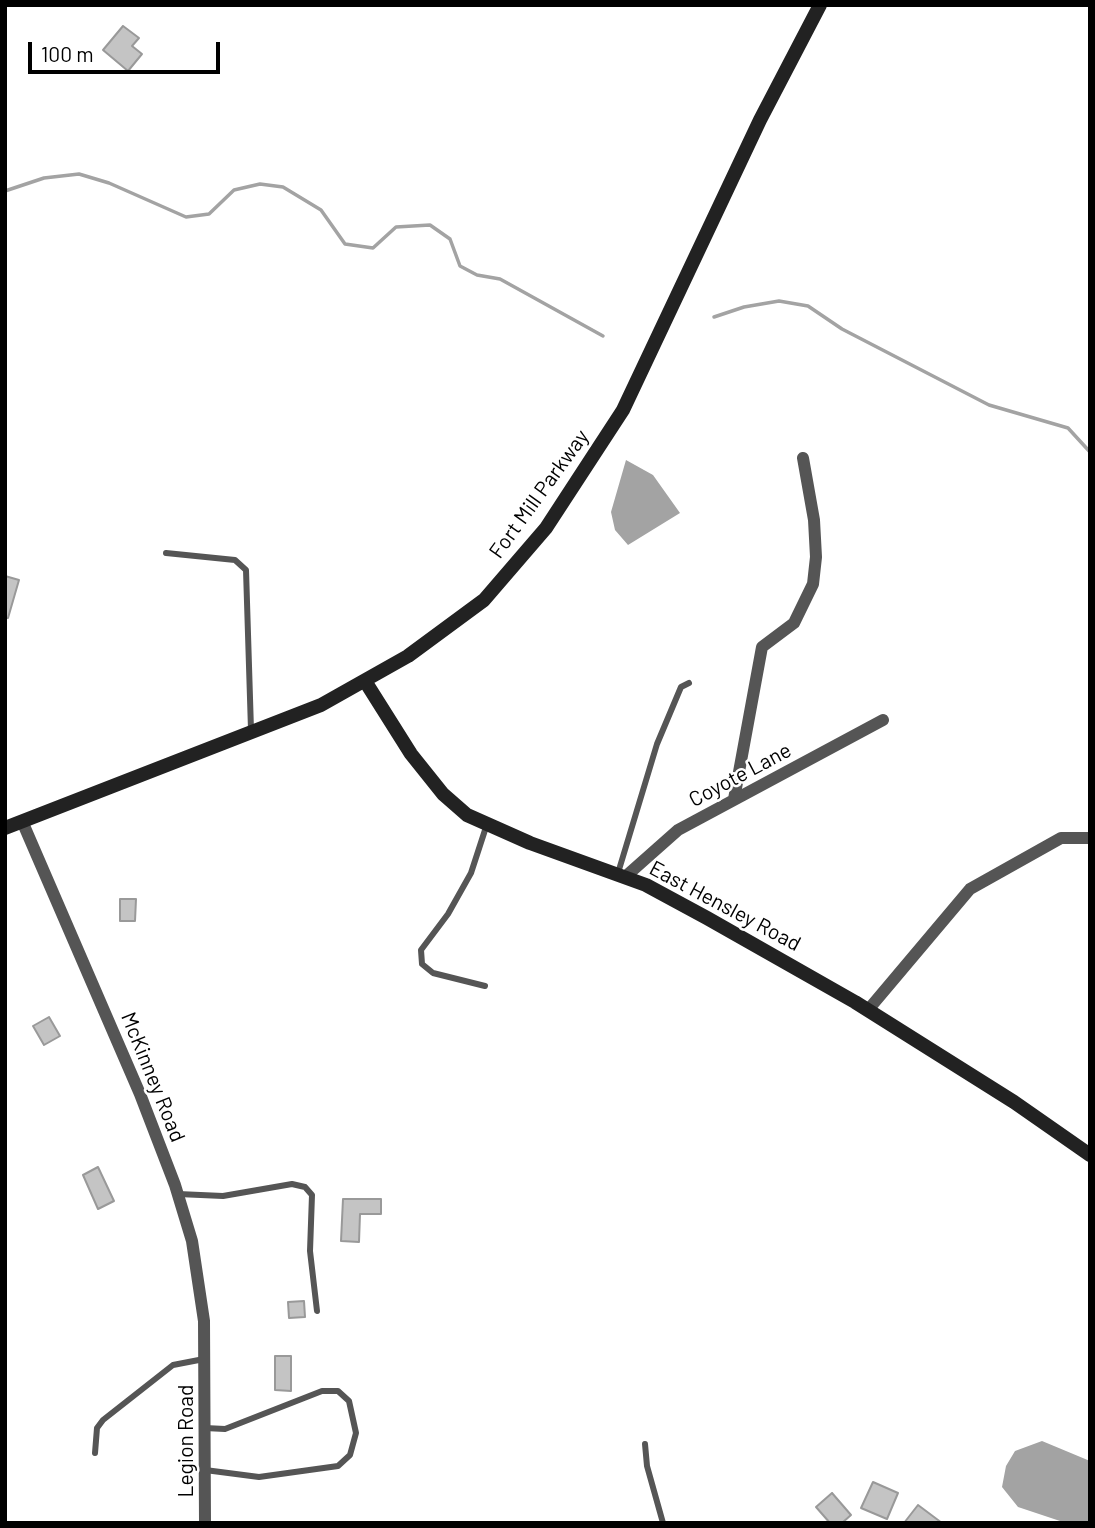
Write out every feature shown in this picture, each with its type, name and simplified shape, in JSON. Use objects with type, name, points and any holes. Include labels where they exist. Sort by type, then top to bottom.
[{"type":"main road","name":"Fort Mill Parkway","points":[[5,828],[321,705],[408,656],[484,600],[538,538],[582,477],[623,410],[760,120],[820,5]]},
{"type":"main road","name":"East Hensley Road","points":[[365,681],[411,754],[443,794],[467,815],[646,885],[707,918],[868,1010],[1014,1102],[1090,1156]]},
{"type":"street","points":[[734,799],[762,647],[794,623],[813,584],[816,557],[814,520],[803,458]]},
{"type":"street","name":"Coyote Lane","points":[[621,876],[678,830],[883,720]]},
{"type":"street","name":"McKinney Road","points":[[22,821],[86,964],[177,1194],[192,1241],[204,1321],[206,1358]]},
{"type":"street","points":[[868,1010],[970,889],[1061,838],[1090,838]]},
{"type":"street","name":"Legion Road","points":[[205,1523],[206,1358]]},
{"type":"lane","points":[[166,553],[235,560],[246,570],[247,682],[251,732]]},
{"type":"lane","points":[[621,876],[657,744],[681,687],[689,682]]},
{"type":"lane","points":[[485,986],[433,973],[422,964],[421,950],[448,914],[471,873],[487,824]]},
{"type":"lane","points":[[177,1194],[223,1195],[292,1184],[305,1187],[312,1195],[310,1251],[317,1311]]},
{"type":"lane","points":[[95,1453],[97,1428],[103,1420],[173,1365],[206,1358]]},
{"type":"lane","points":[[205,1428],[225,1429],[322,1391],[338,1391],[349,1401],[356,1433],[350,1455],[338,1466],[259,1476],[205,1471]]},
{"type":"lane","points":[[645,1444],[663,1523]]},
{"type":"shaded area","points":[[626,460],[653,475],[680,513],[628,545],[615,530],[611,512]]},
{"type":"shaded area","points":[[1042,1441],[1090,1461],[1090,1523],[1066,1523],[1018,1507],[1002,1487],[1006,1466],[1015,1451]]},
{"type":"building","points":[[123,26],[139,38],[132,46],[142,54],[128,71],[103,50]]},
{"type":"building","points":[[5,576],[19,580],[8,618],[5,618]]},
{"type":"building","points":[[120,899],[136,899],[135,921],[120,921]]},
{"type":"building","points":[[49,1017],[60,1036],[44,1045],[33,1026]]},
{"type":"building","points":[[98,1167],[114,1201],[98,1209],[83,1175]]},
{"type":"building","points":[[343,1199],[381,1199],[381,1214],[360,1214],[359,1242],[341,1241]]},
{"type":"building","points":[[304,1301],[305,1317],[289,1318],[288,1302]]},
{"type":"building","points":[[275,1356],[291,1356],[291,1391],[275,1390]]},
{"type":"building","points":[[873,1482],[898,1493],[887,1519],[861,1508]]},
{"type":"building","points":[[832,1493],[851,1515],[842,1523],[830,1523],[816,1507]]},
{"type":"building","points":[[918,1505],[942,1523],[904,1523]]},
{"type":"waterway","points":[[5,191],[44,178],[79,174],[109,183],[186,217],[209,214],[234,190],[260,184],[283,187],[321,210],[345,244],[373,248],[396,227],[430,225],[450,239],[460,266],[477,275],[500,279],[603,336]]},
{"type":"waterway","points":[[714,317],[744,307],[779,301],[808,306],[842,329],[989,405],[1068,428],[1090,452]]}]
